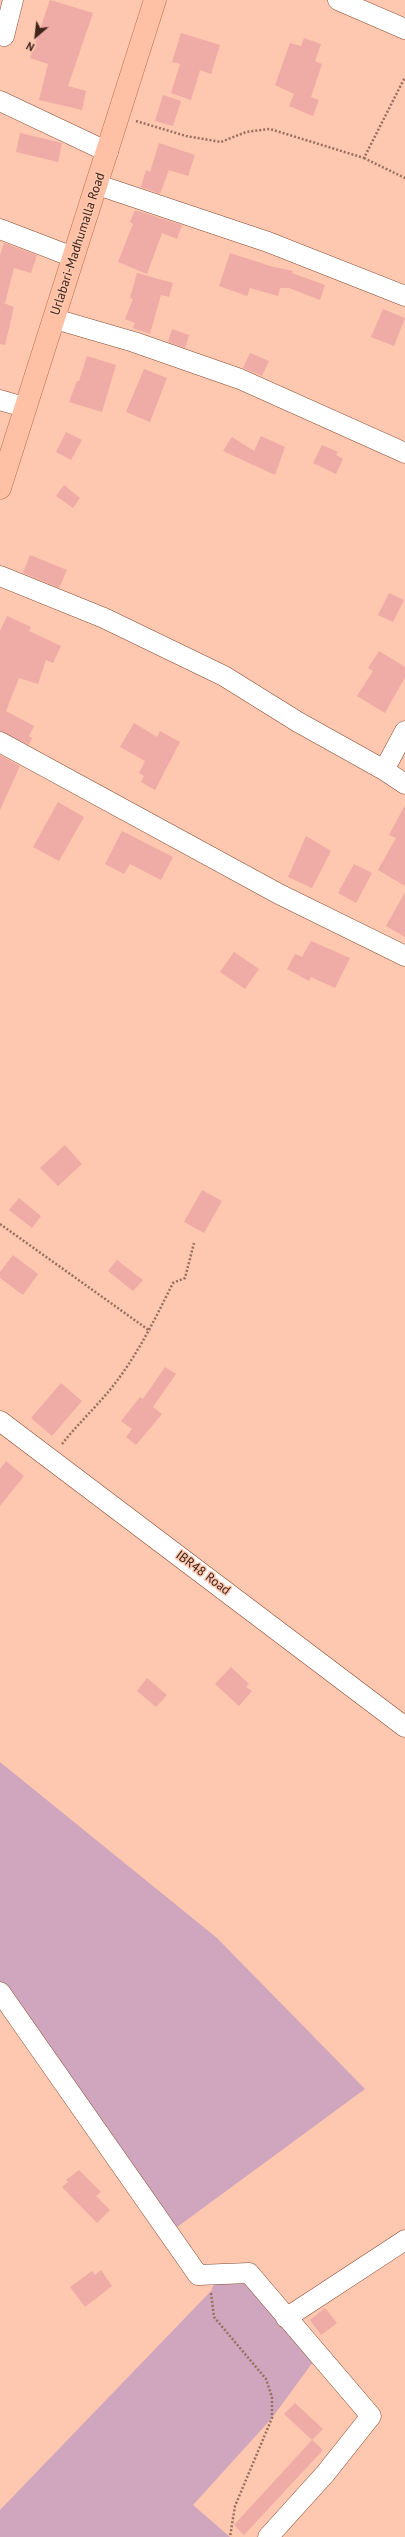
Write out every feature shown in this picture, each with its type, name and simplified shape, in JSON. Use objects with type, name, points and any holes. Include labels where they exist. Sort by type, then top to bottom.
[{"type":"main road","name":"Urlabari-Madhumalla Road","points":[[0,488],[24,407],[55,319],[73,257],[98,185],[155,0]]},
{"type":"street","points":[[0,34],[4,36],[13,0]]},
{"type":"street","points":[[338,0],[405,29]]},
{"type":"street","points":[[0,101],[108,152]]},
{"type":"street","points":[[98,185],[268,242],[405,296]]},
{"type":"street","points":[[0,229],[73,257]]},
{"type":"street","points":[[55,319],[134,342],[240,378],[405,453]]},
{"type":"street","points":[[0,400],[24,407]]},
{"type":"street","points":[[0,576],[104,618],[224,676],[298,722],[384,770],[405,784]]},
{"type":"street","points":[[384,770],[405,731]]},
{"type":"street","points":[[0,742],[279,894],[405,956]]},
{"type":"street","name":"IBR48 Road","points":[[0,1420],[405,1727]]},
{"type":"street","points":[[0,1992],[198,2275],[249,2273],[371,2416],[325,2474],[268,2537]]},
{"type":"street","points":[[286,2318],[405,2240]]},
{"type":"path","points":[[364,158],[405,77]]},
{"type":"path","points":[[119,116],[186,136],[221,142],[246,132],[270,129],[364,158],[405,178]]},
{"type":"path","points":[[0,1224],[150,1331]]},
{"type":"path","points":[[50,1458],[109,1392],[150,1331],[173,1283],[186,1278],[194,1243]]},
{"type":"path","points":[[198,2275],[211,2291],[214,2317],[266,2379],[272,2397],[272,2418],[235,2506],[230,2537]]},
{"type":"shaded area","points":[[0,1762],[217,1938],[365,2089],[169,2233],[0,1992]]},
{"type":"shaded area","points":[[249,2273],[318,2355],[272,2418],[193,2505],[230,2537],[0,2537],[0,2510],[211,2291],[218,2275]]},
{"type":"building","points":[[50,0],[93,13],[68,86],[86,91],[82,110],[39,100],[48,64],[30,58]]},
{"type":"building","points":[[181,33],[220,45],[211,74],[200,70],[191,100],[171,93],[180,64],[172,62]]},
{"type":"building","points":[[304,38],[321,44],[315,61],[322,64],[311,97],[319,100],[313,116],[289,106],[294,94],[275,85],[290,43],[301,46]]},
{"type":"building","points":[[163,95],[181,101],[173,126],[155,121]]},
{"type":"building","points":[[20,133],[62,143],[58,162],[16,152]]},
{"type":"building","points":[[159,143],[195,155],[188,176],[169,170],[160,194],[141,187],[146,170],[150,172]]},
{"type":"building","points":[[135,210],[182,225],[177,239],[162,233],[147,274],[118,262],[133,224],[130,222]]},
{"type":"building","points":[[4,243],[37,255],[31,273],[14,268],[5,303],[1,302],[14,307],[5,345],[0,344],[0,255]]},
{"type":"building","points":[[230,253],[270,266],[293,271],[292,273],[325,285],[320,300],[289,288],[280,288],[278,296],[250,288],[247,296],[219,286]]},
{"type":"building","points":[[137,273],[173,283],[169,297],[161,295],[150,334],[133,328],[135,323],[125,319],[133,299],[130,298]]},
{"type":"building","points":[[383,309],[405,318],[394,346],[371,337]]},
{"type":"building","points":[[172,329],[189,335],[185,348],[168,342]]},
{"type":"building","points":[[250,353],[269,361],[262,376],[243,368]]},
{"type":"building","points":[[87,356],[116,365],[102,412],[69,402],[77,381],[79,381]]},
{"type":"building","points":[[144,369],[167,378],[150,422],[126,412]]},
{"type":"building","points":[[66,432],[82,440],[71,460],[56,452]]},
{"type":"building","points":[[261,436],[285,447],[275,475],[223,451],[232,437],[254,451]]},
{"type":"building","points":[[322,445],[338,452],[336,455],[343,459],[336,474],[313,463]]},
{"type":"building","points":[[64,485],[80,498],[73,508],[56,496]]},
{"type":"building","points":[[30,555],[67,570],[59,588],[23,573]]},
{"type":"building","points":[[389,593],[404,600],[393,622],[378,615]]},
{"type":"building","points":[[7,616],[31,627],[29,631],[61,646],[53,663],[46,660],[38,684],[19,678],[6,711],[34,726],[29,736],[32,738],[29,745],[0,731],[0,631]]},
{"type":"building","points":[[379,651],[405,667],[405,677],[385,713],[357,696],[373,671],[368,668]]},
{"type":"building","points":[[134,723],[157,737],[160,731],[180,742],[155,790],[141,782],[144,776],[139,773],[145,761],[120,747]]},
{"type":"building","points":[[0,755],[20,766],[0,810]]},
{"type":"building","points":[[58,802],[84,817],[59,861],[33,847]]},
{"type":"building","points":[[405,805],[405,886],[378,870],[396,838],[389,835]]},
{"type":"building","points":[[122,831],[173,857],[161,880],[130,864],[124,874],[105,864]]},
{"type":"building","points":[[306,836],[331,851],[312,888],[288,877]]},
{"type":"building","points":[[354,864],[372,873],[356,903],[338,893]]},
{"type":"building","points":[[405,892],[405,937],[386,926]]},
{"type":"building","points":[[311,941],[350,958],[335,988],[311,977],[309,981],[287,969],[295,954],[302,957]]},
{"type":"building","points":[[234,952],[259,969],[245,989],[220,972]]},
{"type":"building","points":[[65,1145],[82,1164],[58,1186],[40,1168]]},
{"type":"building","points":[[202,1190],[222,1201],[204,1233],[184,1222]]},
{"type":"building","points":[[19,1198],[41,1216],[32,1228],[9,1210]]},
{"type":"building","points":[[13,1255],[38,1274],[23,1295],[0,1278],[0,1272]]},
{"type":"building","points":[[117,1260],[143,1280],[133,1291],[108,1271]]},
{"type":"building","points":[[165,1367],[176,1374],[153,1407],[162,1414],[136,1445],[126,1437],[132,1429],[121,1421],[140,1397],[143,1399]]},
{"type":"building","points":[[61,1383],[82,1401],[52,1436],[31,1418]]},
{"type":"building","points":[[6,1461],[24,1476],[0,1506],[0,1469]]},
{"type":"building","points":[[231,1667],[249,1684],[246,1687],[252,1691],[239,1706],[215,1684]]},
{"type":"building","points":[[147,1678],[167,1695],[156,1707],[137,1691]]},
{"type":"building","points":[[79,2170],[101,2192],[96,2196],[110,2210],[97,2223],[62,2187],[68,2182],[66,2180]]},
{"type":"building","points":[[101,2270],[112,2286],[85,2307],[70,2287],[92,2271],[95,2275]]},
{"type":"building","points":[[325,2308],[337,2323],[321,2335],[310,2320]]},
{"type":"building","points":[[295,2403],[323,2429],[312,2440],[284,2414]]},
{"type":"building","points":[[312,2440],[323,2450],[244,2535],[234,2525]]}]
